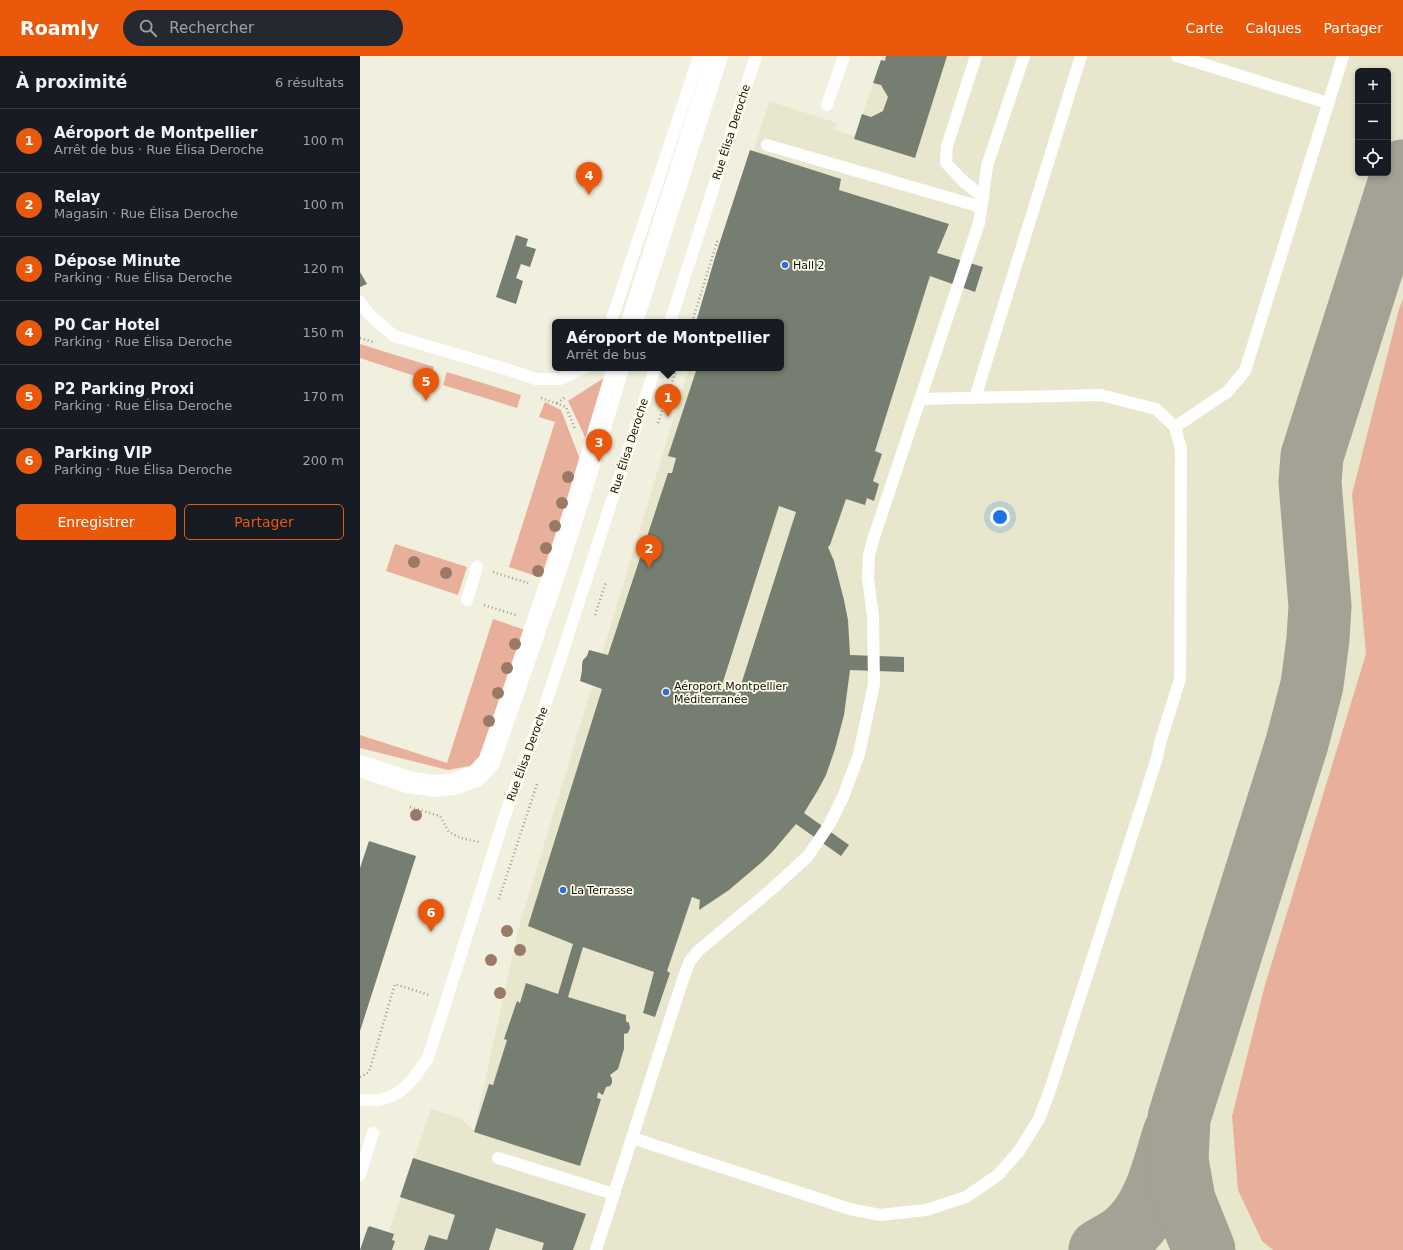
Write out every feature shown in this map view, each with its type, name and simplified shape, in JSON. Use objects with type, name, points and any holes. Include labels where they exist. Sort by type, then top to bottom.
[{"type":"street","points":[[633,319],[716,56]]},
{"type":"street","points":[[360,766],[408,782],[434,786],[454,784],[476,776],[489,762],[576,507],[617,371]]},
{"type":"lane","points":[[612,319],[699,56]]},
{"type":"lane","name":"Rue Élisa Deroche","points":[[671,319],[756,56]]},
{"type":"lane","points":[[827,105],[844,56]]},
{"type":"lane","points":[[976,56],[947,146],[946,163],[982,202]]},
{"type":"lane","points":[[596,1250],[690,961],[698,951],[772,889],[808,856],[829,825],[843,797],[859,754],[874,684],[873,616],[868,578],[869,555],[979,223],[987,166],[1024,56]]},
{"type":"lane","points":[[975,398],[1081,56]]},
{"type":"lane","points":[[1177,56],[1328,103]]},
{"type":"lane","points":[[1175,427],[1227,392],[1245,371],[1343,56]]},
{"type":"lane","points":[[767,145],[982,202]]},
{"type":"lane","points":[[360,302],[369,314],[394,336],[536,379],[560,379],[577,371]]},
{"type":"lane","name":"Rue Élisa Deroche","points":[[360,1100],[373,1101],[391,1098],[416,1076],[428,1058],[506,812],[544,709],[654,371]]},
{"type":"lane","points":[[632,1138],[850,1209],[880,1215],[926,1210],[966,1197],[998,1175],[1019,1150],[1039,1119],[1050,1090],[1157,758],[1160,743],[1180,679],[1181,449],[1175,427],[1156,409],[1101,395],[920,399]]},
{"type":"lane","points":[[467,600],[477,567]]},
{"type":"lane","points":[[360,1175],[373,1133]]},
{"type":"lane","points":[[498,1158],[614,1194]]},
{"type":"path","points":[[656,429],[676,371]]},
{"type":"path","points":[[405,805],[440,816],[449,832],[461,838],[495,847]]},
{"type":"shaded area","points":[[883,56],[1403,56],[1403,1250],[383,1250],[431,1109],[460,1118],[474,1131],[519,927],[688,371],[784,371],[784,319],[704,319],[769,101],[837,123],[834,130],[855,136]]},
{"type":"shaded area","points":[[1403,299],[1403,1250],[1273,1250],[1262,1241],[1238,1190],[1232,1116],[1265,985],[1366,654],[1352,494],[1399,309]]},
{"type":"shaded area","points":[[360,344],[434,367],[430,381],[360,358]]},
{"type":"shaded area","points":[[447,372],[521,395],[517,408],[443,385]]},
{"type":"shaded area","points":[[607,376],[586,439],[568,401]]},
{"type":"shaded area","points":[[545,402],[561,410],[581,462],[545,579],[509,567],[555,422],[539,417]]},
{"type":"shaded area","points":[[395,544],[467,567],[458,595],[386,571]]},
{"type":"shaded area","points":[[493,619],[528,631],[487,742],[475,765],[448,770],[360,748],[360,735],[447,763]]},
{"type":"building","points":[[886,56],[947,56],[915,158],[854,139],[862,114],[871,117],[883,111],[888,97],[881,85],[873,83],[881,60],[885,61]]},
{"type":"building","name":"Aéroport Montpellier Méditerranée","points":[[750,150],[841,179],[839,190],[949,224],[937,253],[983,267],[975,292],[930,276],[875,451],[882,454],[873,481],[879,484],[874,501],[867,498],[865,505],[846,499],[828,547],[834,561],[844,600],[848,620],[850,655],[904,657],[904,672],[850,670],[844,715],[835,749],[826,775],[804,813],[849,845],[841,856],[796,824],[762,862],[729,890],[699,910],[700,900],[692,897],[667,971],[670,973],[655,1017],[643,1013],[654,972],[583,947],[568,997],[626,1015],[626,1021],[629,1023],[630,1028],[628,1033],[624,1034],[624,1049],[618,1069],[610,1075],[612,1083],[610,1086],[606,1087],[603,1095],[598,1092],[597,1098],[601,1099],[580,1166],[474,1132],[489,1084],[493,1085],[507,1040],[504,1039],[517,1001],[520,1003],[526,983],[558,994],[573,944],[528,926],[602,689],[580,681],[582,664],[589,650],[608,655],[668,473],[672,473],[676,458],[668,456],[696,371],[784,371],[784,319],[697,319],[716,254]],"holes":[[[779,506],[796,512],[738,694],[721,688]]]},
{"type":"building","points":[[516,235],[528,239],[526,246],[536,249],[530,267],[521,264],[516,278],[523,281],[516,304],[496,297]]},
{"type":"building","points":[[360,272],[367,284],[360,287]]},
{"type":"building","points":[[369,841],[416,856],[360,1031],[360,868]]},
{"type":"building","points":[[413,1158],[586,1214],[573,1250],[542,1250],[544,1243],[496,1228],[489,1250],[424,1250],[429,1235],[447,1240],[455,1215],[400,1197]]},
{"type":"building","points":[[369,1226],[394,1234],[392,1240],[395,1241],[392,1250],[360,1250]]},
{"type":"taxiway","points":[[1204,1250],[1184,1200],[1177,1160],[1179,1118],[1297,743],[1312,685],[1318,639],[1320,606],[1310,482],[1312,456],[1403,171]]},
{"type":"taxiway","points":[[1100,1250],[1126,1234],[1144,1213],[1157,1188],[1174,1134]]},
{"type":"place","name":"P0 Car Hotel","points":[[589,195]]},
{"type":"place","name":"Hall 2","points":[[785,265]]},
{"type":"place","name":"P2 Parking Proxi","points":[[426,401]]},
{"type":"place","name":"Aéroport de Montpellier","points":[[668,417]]},
{"type":"place","name":"Dépose Minute","points":[[599,462]]},
{"type":"place","name":"Relay","points":[[649,568]]},
{"type":"place","name":"Aéroport Montpellier Méditerranée","points":[[666,692]]},
{"type":"place","name":"La Terrasse","points":[[563,890]]},
{"type":"place","name":"Parking VIP","points":[[431,932]]}]
